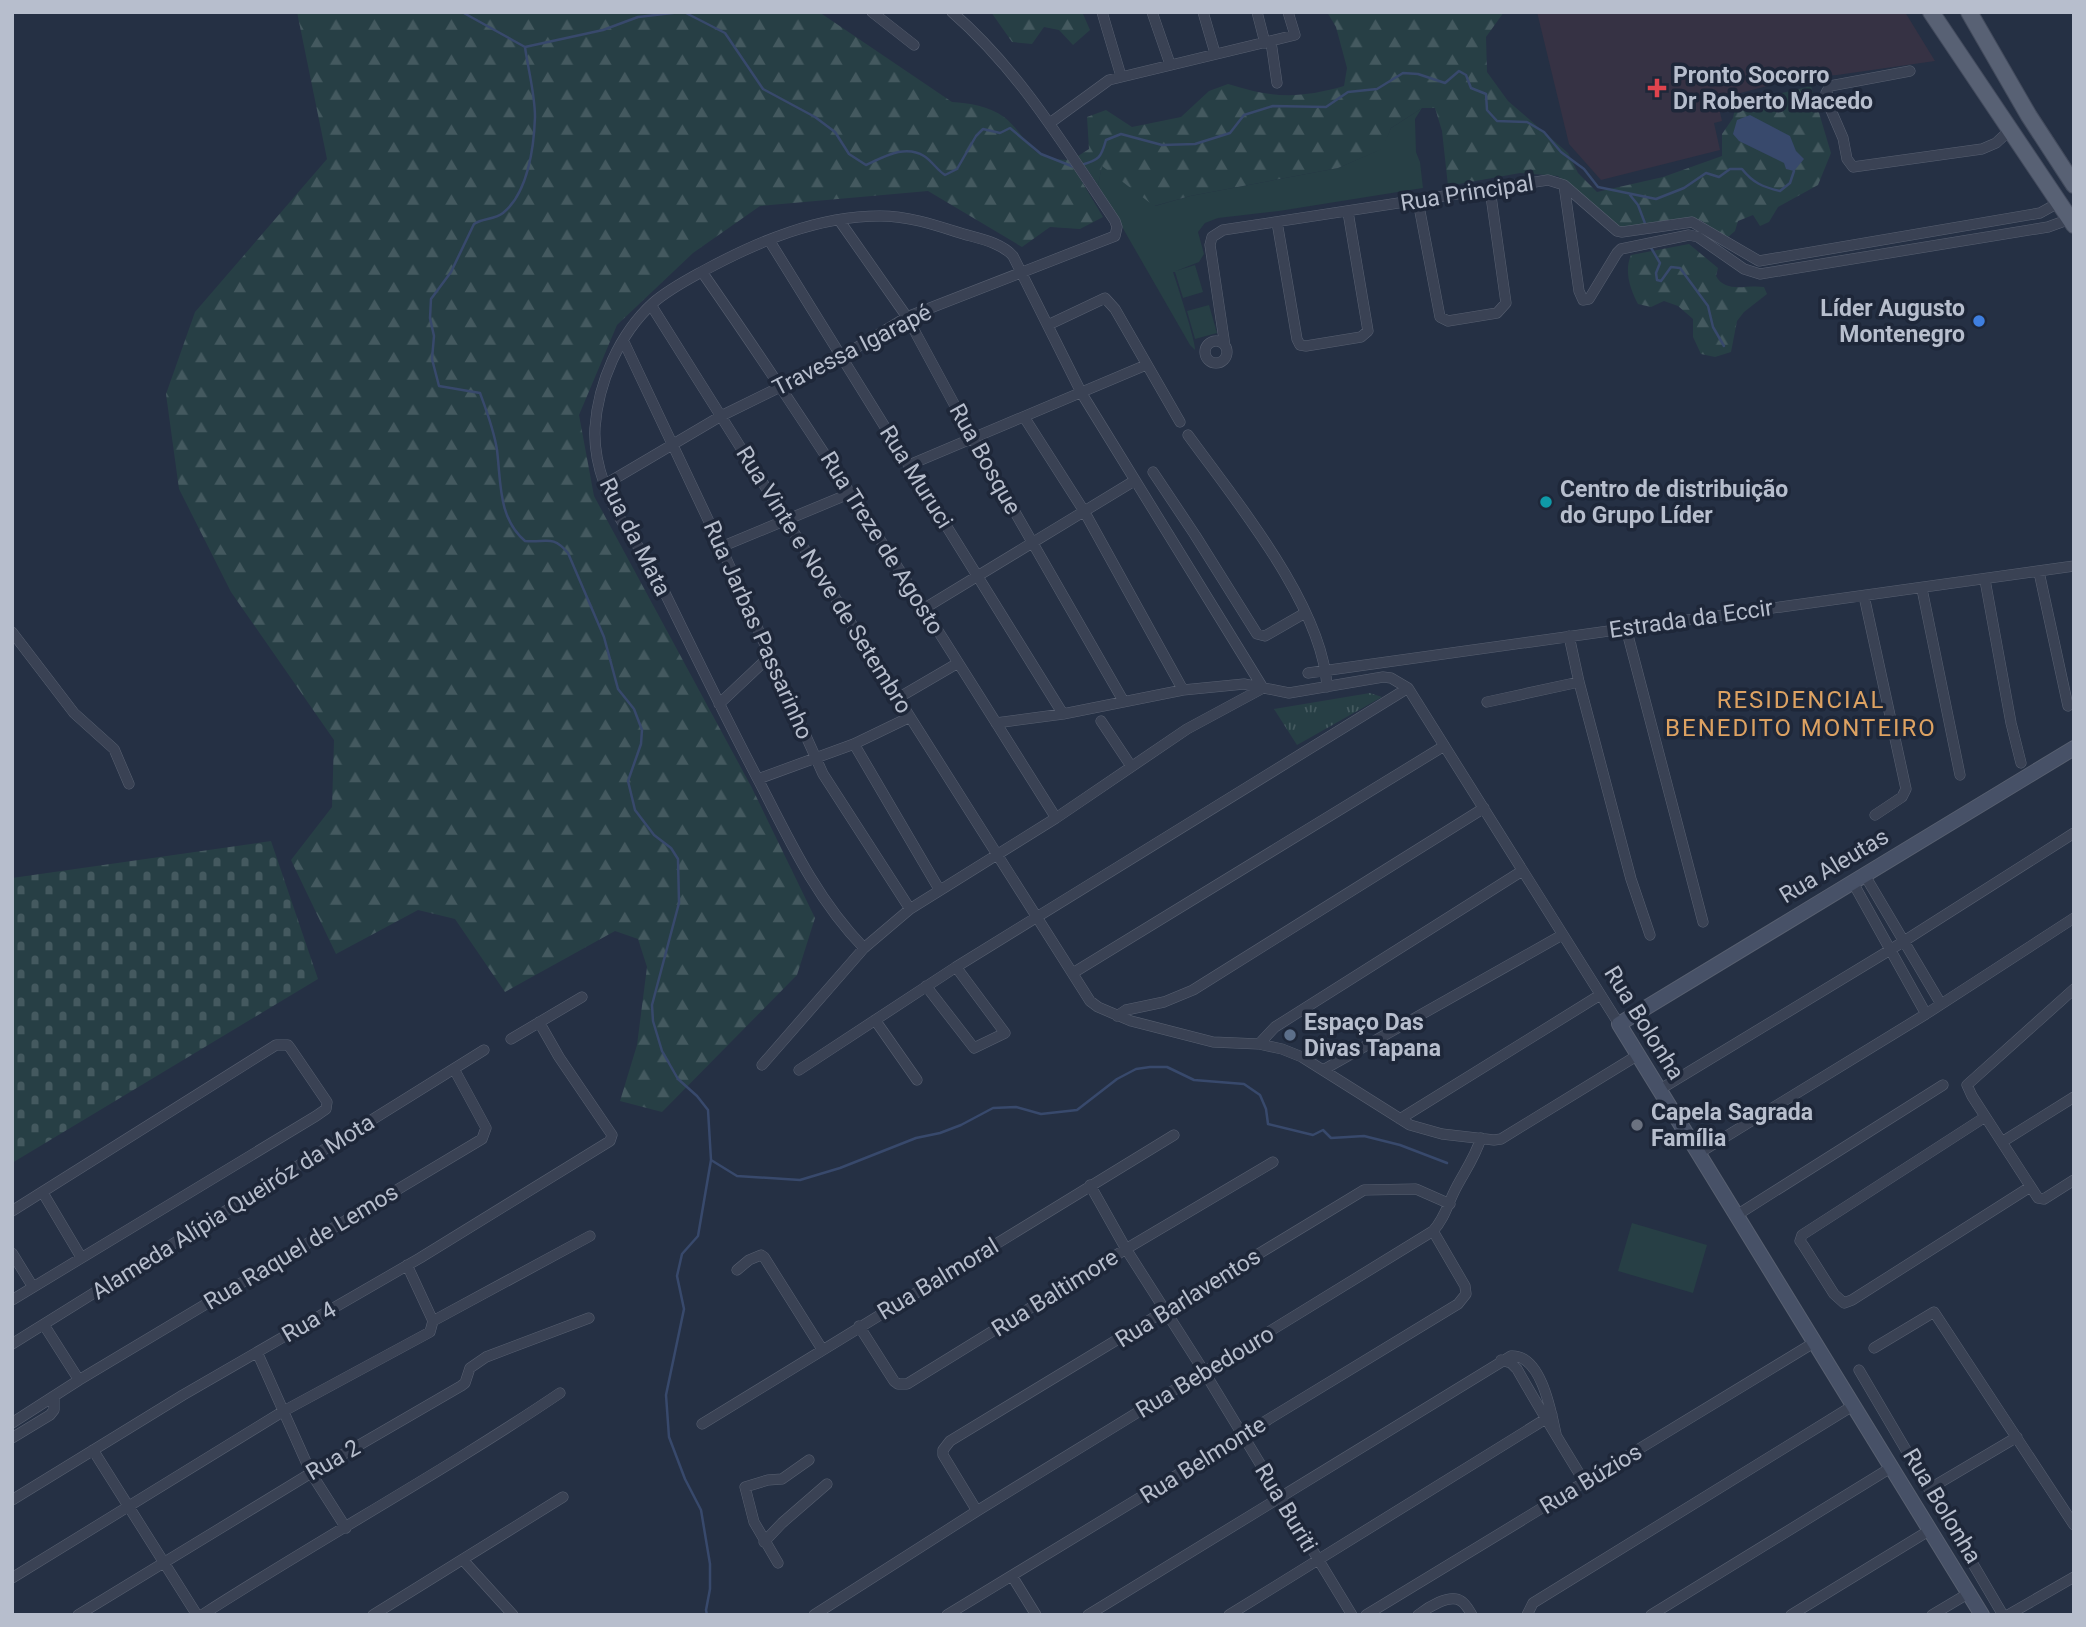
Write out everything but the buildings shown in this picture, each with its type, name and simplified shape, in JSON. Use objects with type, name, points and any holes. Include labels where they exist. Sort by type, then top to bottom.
[{"type":"main road","points":[[1931,12],[2072,222]]},
{"type":"main road","points":[[1969,12],[2029,116],[2074,185]]},
{"type":"main road","points":[[2011,129],[2029,116]]},
{"type":"street","points":[[952,12],[997,55],[1050,123],[1101,85],[1121,76],[1295,35],[1288,12]]},
{"type":"street","points":[[1102,12],[1121,76]]},
{"type":"street","points":[[1152,12],[1170,64]]},
{"type":"street","points":[[1203,12],[1215,53]]},
{"type":"street","points":[[1257,12],[1268,43],[1277,83]]},
{"type":"street","points":[[877,14],[914,45]]},
{"type":"street","points":[[1910,71],[1830,86],[1826,93],[1827,101],[1843,138],[1847,159],[1853,167],[1982,149],[1996,143],[2011,129]]},
{"type":"street","name":"Travessa Igarapé","points":[[604,485],[721,416],[841,357],[907,317],[1111,238],[1116,232],[1115,221],[1050,123]]},
{"type":"street","name":"Rua Principal","points":[[1225,346],[1210,245],[1212,237],[1223,230],[1538,180],[1555,181],[1564,185],[1617,231],[1692,222],[1756,261],[2040,213],[2059,203]]},
{"type":"street","points":[[1564,185],[1579,291],[1583,300],[1590,299],[1621,249],[1689,235],[1698,237],[1755,274],[2072,222]]},
{"type":"street","points":[[1418,201],[1440,317],[1448,321],[1497,313],[1506,303],[1490,189]]},
{"type":"street","points":[[1277,222],[1297,339],[1300,345],[1306,346],[1361,337],[1368,331],[1348,212]]},
{"type":"street","name":"Rua da Mata","points":[[864,947],[840,920],[806,873],[659,580],[627,530],[604,485],[595,446],[595,427],[608,372],[623,340],[651,305],[671,289],[740,251],[807,226],[839,220],[882,216],[931,224],[1002,246],[1013,256],[1023,273],[1082,394],[1264,688]]},
{"type":"street","points":[[2018,216],[2023,230]]},
{"type":"street","name":"Rua Bosque","points":[[839,220],[907,317],[973,439],[1124,702]]},
{"type":"street","name":"Rua Muruci","points":[[769,240],[1063,714]]},
{"type":"street","points":[[1855,243],[1858,258]]},
{"type":"street","name":"Rua Treze de Agosto","points":[[702,272],[782,386],[852,493],[1056,818]]},
{"type":"street","points":[[1048,324],[1105,298],[1115,309],[1180,422]]},
{"type":"street","name":"Rua Vinte e Nove de Setembro","points":[[651,305],[909,718],[1038,915],[1090,1001],[1113,1014]]},
{"type":"street","name":"Rua Jarbas Passarinho","points":[[623,340],[721,547],[816,760],[833,793],[910,909]]},
{"type":"street","points":[[909,465],[1146,365]]},
{"type":"street","points":[[1024,417],[1084,511],[1183,690]]},
{"type":"street","points":[[996,723],[1063,714],[1183,690],[1244,684],[1289,693],[1326,687],[1326,671],[1321,652],[1305,613],[1276,561],[1188,435]]},
{"type":"street","points":[[1153,472],[1257,634],[1265,636],[1305,613]]},
{"type":"street","points":[[925,608],[1134,481]]},
{"type":"street","points":[[721,547],[852,493]]},
{"type":"street","name":"Estrada da Eccir","points":[[1308,673],[2074,566]]},
{"type":"street","points":[[2039,572],[2068,706]]},
{"type":"street","points":[[1985,580],[2021,763]]},
{"type":"street","points":[[1922,589],[1960,775]]},
{"type":"street","points":[[1864,596],[1906,789],[1902,797],[1875,815]]},
{"type":"street","points":[[1626,628],[1703,922]]},
{"type":"street","points":[[12,632],[74,713],[114,749],[129,784]]},
{"type":"street","points":[[1569,636],[1578,682],[1631,879],[1650,935]]},
{"type":"street","points":[[719,704],[770,656]]},
{"type":"street","points":[[898,698],[958,663]]},
{"type":"street","name":"Rua Bolonha","points":[[1326,687],[1382,677],[1391,678],[1408,688],[1699,1153],[1982,1615]]},
{"type":"street","points":[[1487,702],[1578,682]]},
{"type":"street","points":[[762,1065],[864,947],[910,909],[1056,818],[1187,729],[1264,688]]},
{"type":"street","points":[[799,1070],[1038,915],[1408,688]]},
{"type":"street","points":[[758,779],[816,760],[909,718]]},
{"type":"street","points":[[1101,721],[1131,766]]},
{"type":"street","points":[[854,744],[939,889]]},
{"type":"street","points":[[1073,973],[1444,746]]},
{"type":"street","name":"Rua Aleutas","points":[[1619,1024],[2074,748]]},
{"type":"street","points":[[1113,1014],[1164,1002],[1193,990],[1484,808]]},
{"type":"street","points":[[1659,1090],[1890,950],[2074,833]]},
{"type":"street","points":[[1258,1044],[1275,1027],[1521,870]]},
{"type":"street","points":[[1858,877],[1904,941],[1941,1004]]},
{"type":"street","points":[[1858,877],[1890,950],[1926,1014]]},
{"type":"street","points":[[1699,1153],[1926,1014],[2074,918]]},
{"type":"street","points":[[1323,1070],[1562,935]]},
{"type":"street","points":[[926,986],[976,1048],[1005,1033],[956,967]]},
{"type":"street","points":[[2074,989],[1968,1082],[1972,1096],[2038,1198],[2045,1199],[2074,1180]]},
{"type":"street","points":[[1400,1119],[1600,995]]},
{"type":"street","points":[[511,1039],[582,997]]},
{"type":"street","points":[[1113,1014],[1213,1042],[1258,1044],[1282,1049],[1302,1057],[1410,1125],[1442,1134],[1481,1139],[1501,1139],[1638,1055]]},
{"type":"street","points":[[875,1020],[917,1080]]},
{"type":"street","name":"Rua 4","points":[[12,1500],[610,1141],[612,1135],[559,1057],[540,1022]]},
{"type":"street","points":[[12,1211],[276,1045],[288,1045],[292,1049],[327,1102],[326,1109],[12,1300]]},
{"type":"street","name":"Alameda Alípia Queiróz da Mota","points":[[12,1345],[484,1050]]},
{"type":"street","name":"Rua Raquel de Lemos","points":[[12,1423],[79,1380],[482,1139],[486,1128],[454,1069]]},
{"type":"street","points":[[1737,1215],[1943,1085]]},
{"type":"street","points":[[2002,1142],[2074,1097]]},
{"type":"street","points":[[1985,1116],[1802,1235],[1800,1241],[1834,1294],[1844,1303],[2030,1187]]},
{"type":"street","name":"Rua Balmoral","points":[[702,1424],[1174,1135]]},
{"type":"street","points":[[1433,1231],[1444,1218],[1481,1139]]},
{"type":"street","name":"Rua Baltimore","points":[[859,1326],[894,1381],[907,1384],[1273,1162]]},
{"type":"street","name":"Rua Buriti","points":[[1090,1185],[1126,1249],[1352,1615]]},
{"type":"street","name":"Rua Barlaventos","points":[[976,1511],[943,1455],[943,1450],[950,1441],[1364,1190],[1416,1189],[1450,1203]]},
{"type":"street","points":[[43,1193],[81,1257]]},
{"type":"street","name":"Rua Belmonte","points":[[947,1615],[1458,1304],[1466,1294],[1465,1286],[1433,1231]]},
{"type":"street","name":"Rua Bebedouro","points":[[814,1615],[976,1511],[1433,1231]]},
{"type":"street","points":[[433,1321],[590,1236]]},
{"type":"street","points":[[12,1253],[33,1287]]},
{"type":"street","points":[[737,1270],[749,1260],[764,1256],[822,1349]]},
{"type":"street","points":[[12,1578],[282,1412],[424,1337],[430,1332],[433,1321],[407,1265]]},
{"type":"street","points":[[1874,1348],[1934,1312],[2074,1525]]},
{"type":"street","name":"Rua 2","points":[[79,1615],[311,1473],[461,1386],[465,1383],[470,1368],[486,1357],[589,1318]]},
{"type":"street","points":[[44,1325],[79,1380]]},
{"type":"street","name":"Rua Búzios","points":[[1366,1615],[1815,1342]]},
{"type":"street","points":[[257,1353],[311,1473],[346,1528]]},
{"type":"street","points":[[1088,1615],[1501,1360],[1511,1363],[1517,1369],[1585,1483]]},
{"type":"street","points":[[1859,1370],[2006,1615],[2074,1577]]},
{"type":"street","points":[[93,1450],[200,1615],[485,1443],[560,1394]]},
{"type":"street","name":"Rua Raquel de Lemos","points":[[12,1438],[50,1415],[54,1410],[54,1398]]},
{"type":"street","points":[[1527,1615],[1533,1603],[1854,1405]]},
{"type":"street","points":[[1229,1615],[1548,1418]]},
{"type":"street","points":[[1929,1489],[2017,1437]]},
{"type":"street","points":[[778,1563],[754,1522],[745,1489],[750,1485],[791,1475],[808,1460]]},
{"type":"street","points":[[1651,1615],[1892,1467]]},
{"type":"street","points":[[764,1542],[827,1484]]},
{"type":"street","points":[[373,1615],[562,1497]]},
{"type":"street","points":[[1791,1615],[1930,1530]]},
{"type":"street","points":[[463,1560],[513,1615]]},
{"type":"street","points":[[1012,1576],[1036,1615]]},
{"type":"street","points":[[1932,1615],[1969,1593]]},
{"type":"street","points":[[1418,1615],[1437,1604],[1456,1599],[1461,1600],[1471,1614]]},
{"type":"shaded area","name":"Pronto Socorro Dr Roberto Macedo","points":[[1537,12],[1905,12],[1935,61],[1837,75],[1810,75],[1717,99],[1722,121],[1714,123],[1720,150],[1601,180],[1569,144]]},
{"type":"green space","points":[[297,12],[819,12],[952,102],[992,110],[1013,125],[1037,152],[1055,159],[1069,160],[1103,217],[1080,229],[1050,227],[1022,247],[928,191],[760,206],[693,253],[617,325],[579,415],[594,496],[752,788],[815,918],[797,975],[662,1112],[620,1101],[637,1045],[647,967],[638,939],[615,931],[505,992],[455,919],[418,910],[336,954],[291,860],[332,807],[334,740],[231,592],[179,489],[166,394],[195,312],[327,159]]},
{"type":"green space","points":[[991,12],[1080,12],[1090,30],[1073,45],[1059,30],[1044,27],[1032,44],[1012,42]]},
{"type":"green space","points":[[1327,12],[1504,12],[1486,37],[1487,72],[1508,101],[1568,153],[1578,173],[1597,192],[1663,177],[1722,156],[1722,134],[1733,118],[1736,104],[1811,86],[1831,153],[1818,185],[1778,207],[1769,222],[1760,226],[1753,215],[1738,221],[1735,231],[1727,238],[1693,218],[1620,228],[1558,176],[1520,173],[1448,186],[1442,131],[1435,108],[1422,108],[1391,128],[1382,149],[1338,168],[1190,196],[1154,206],[1102,166],[1098,185],[1078,156],[1089,149],[1087,117],[1106,110],[1132,127],[1181,117],[1209,91],[1228,84],[1286,95],[1313,93],[1344,86],[1347,68],[1336,27]]},
{"type":"green space","points":[[1422,108],[1415,119],[1416,152],[1423,188],[1218,218],[1205,223],[1198,232],[1204,254],[1199,262],[1176,271],[1195,265],[1203,292],[1183,298],[1173,272],[1195,350],[1098,185],[1102,165],[1155,206],[1190,196],[1338,168],[1381,149],[1391,128]]},
{"type":"green space","points":[[1689,244],[1718,268],[1716,276],[1720,282],[1731,287],[1764,287],[1767,294],[1737,321],[1731,352],[1715,357],[1701,354],[1693,337],[1693,319],[1678,306],[1664,301],[1651,307],[1638,304],[1629,280],[1631,255]]},
{"type":"green space","points":[[1209,305],[1217,333],[1195,339],[1187,311]]},
{"type":"green space","points":[[1370,693],[1382,697],[1297,745],[1274,709]]},
{"type":"green space","points":[[271,841],[318,979],[12,1163],[12,878]]},
{"type":"green space","points":[[1632,1223],[1707,1245],[1693,1293],[1618,1271]]},
{"type":"water","points":[[1750,115],[1790,136],[1796,151],[1804,159],[1794,171],[1786,169],[1784,163],[1739,141],[1733,134],[1737,120]]},
{"type":"waterway","points":[[462,12],[525,47],[603,30],[638,17],[681,12]]},
{"type":"waterway","points":[[684,12],[725,33],[763,89],[815,117],[835,132],[849,154],[866,165],[887,155],[909,151],[924,156],[945,175],[957,169],[983,129],[1000,133],[1010,128],[1041,154],[1074,167]]},
{"type":"waterway","points":[[525,47],[535,117],[528,169],[512,204],[500,215],[474,224],[451,272],[431,299],[430,318],[434,336],[432,359],[439,386],[480,393],[496,443],[505,511],[516,532],[525,541],[553,541],[568,553],[604,637],[618,689],[634,709],[642,730],[641,744],[628,781],[635,810],[654,835],[671,848],[678,859],[679,903],[652,1005],[653,1021],[662,1051],[678,1079],[708,1110],[711,1160],[698,1236],[682,1254],[677,1276],[684,1309],[666,1395],[669,1437],[685,1479],[701,1510],[710,1564],[707,1615]]},
{"type":"waterway","points":[[1081,165],[1096,160],[1101,155],[1106,140],[1121,134],[1162,145],[1195,144],[1230,133],[1244,115],[1273,106],[1326,107],[1348,92],[1377,89],[1403,73],[1418,74],[1445,83],[1459,71],[1466,75],[1471,88],[1486,94],[1487,110],[1497,121],[1527,122],[1544,132],[1561,152],[1584,169],[1598,187],[1656,199],[1684,188],[1706,173],[1719,177],[1730,169],[1742,169],[1759,184],[1780,191],[1790,183],[1794,171]]},
{"type":"waterway","points":[[1630,195],[1638,205],[1646,226]]},
{"type":"waterway","points":[[1650,246],[1660,263],[1656,273],[1657,280],[1661,281],[1671,267],[1680,268],[1708,306],[1713,327],[1724,346]]},
{"type":"waterway","points":[[711,1160],[737,1176],[800,1180],[840,1168],[916,1138],[940,1133],[993,1108],[1016,1107],[1041,1114],[1077,1110],[1117,1079],[1136,1069],[1167,1067],[1194,1080],[1244,1084],[1260,1095],[1268,1124],[1313,1135],[1323,1130],[1331,1138],[1364,1136],[1400,1145],[1447,1163]]},
{"type":"place","name":"Pronto Socorro Dr Roberto Macedo","points":[[1657,88]]},
{"type":"place","name":"Líder Augusto Montenegro","points":[[1979,321]]},
{"type":"place","name":"Centro de distribuição do Grupo Líder","points":[[1546,502]]},
{"type":"place","name":"Espaço Das Divas Tapana","points":[[1290,1035]]},
{"type":"place","name":"Capela Sagrada Família","points":[[1637,1125]]},
{"type":"district","name":"RESIDENCIAL BENEDITO MONTEIRO","points":[[1801,714]]}]
